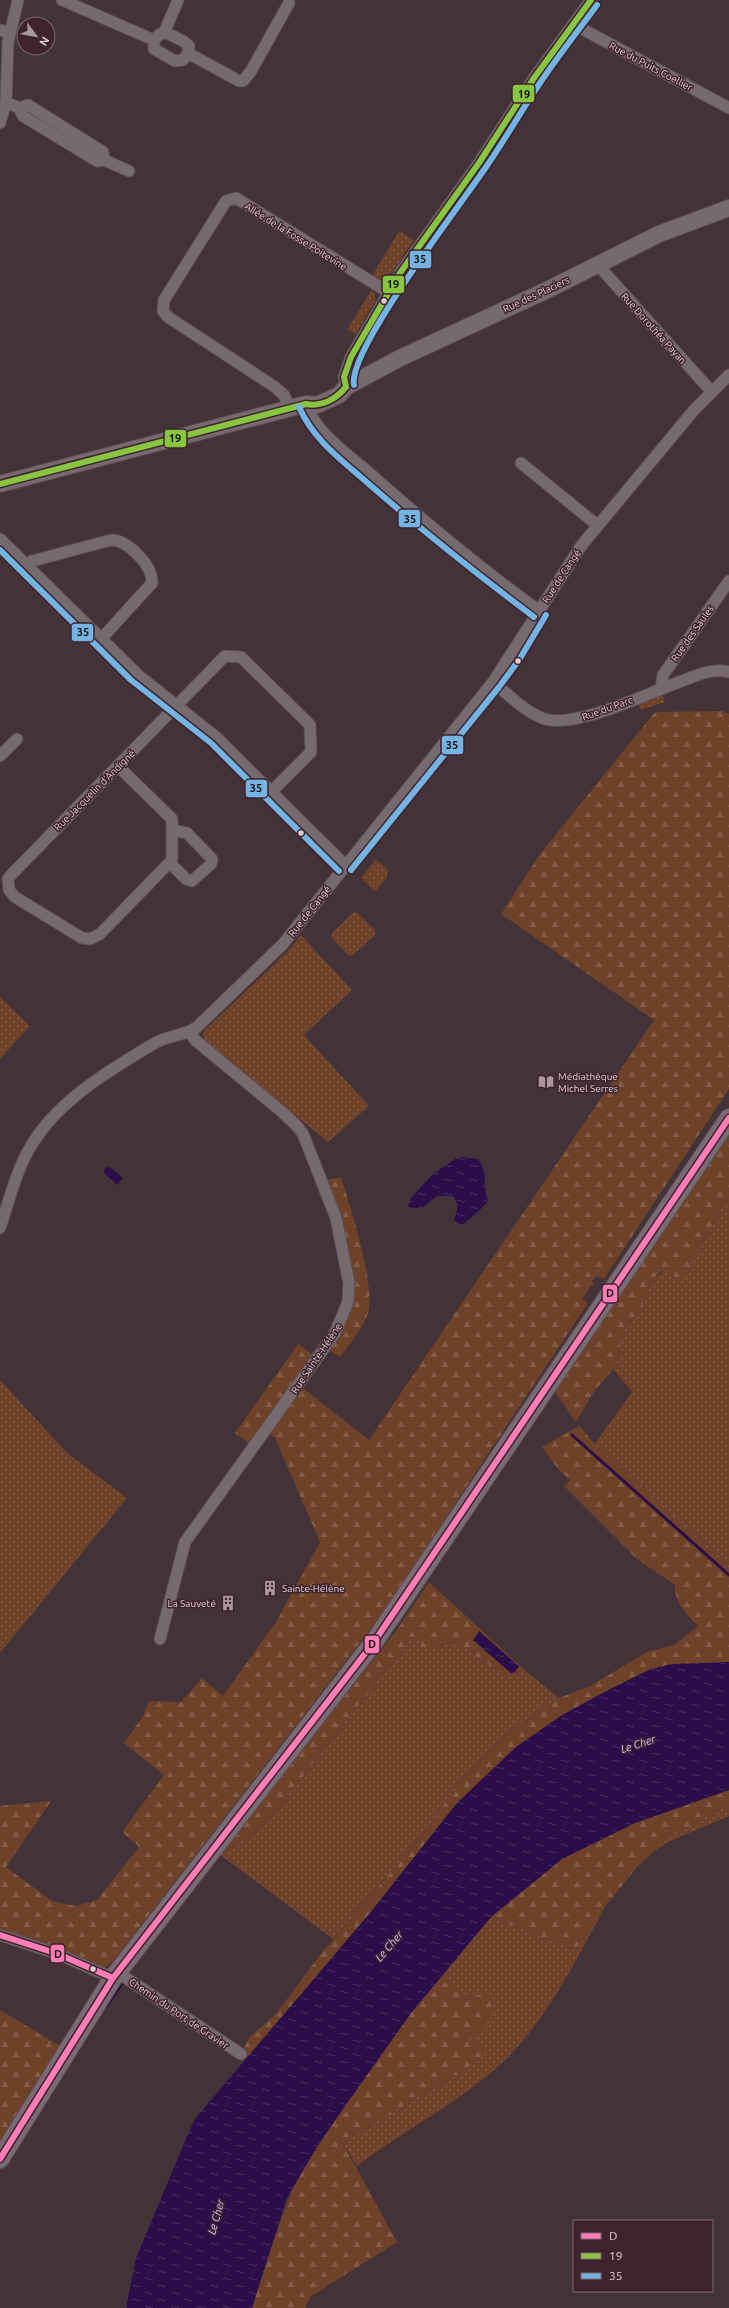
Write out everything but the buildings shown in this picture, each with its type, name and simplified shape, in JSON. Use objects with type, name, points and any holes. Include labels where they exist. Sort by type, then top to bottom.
[{"type":"main road","points":[[0,2159],[115,1975],[374,1642],[729,1118]]},
{"type":"street","points":[[0,123],[6,102],[5,32],[18,0]]},
{"type":"street","points":[[62,0],[154,40]]},
{"type":"street","points":[[164,33],[187,43],[188,54],[183,60],[175,61],[157,52],[153,46],[154,40],[164,33],[178,0]]},
{"type":"street","points":[[346,387],[344,377],[347,364],[388,292],[591,0]]},
{"type":"street","points":[[188,54],[239,81],[243,81],[252,71],[289,3]]},
{"type":"street","name":"Rue du Puits Coellier","points":[[573,24],[729,108]]},
{"type":"street","points":[[6,102],[19,108],[23,116],[96,161],[104,160],[129,171]]},
{"type":"street","name":"Allée de la Fosse Poitevine","points":[[290,409],[284,395],[275,386],[168,317],[163,311],[164,300],[226,201],[236,198],[388,292]]},
{"type":"street","name":"Rue des Placiers","points":[[0,484],[306,404],[317,405],[339,395],[346,387],[398,359],[679,225],[729,208]]},
{"type":"street","name":"Rue Dorothéa Payan","points":[[597,264],[711,391]]},
{"type":"street","name":"Rue de Cangé","points":[[0,1228],[14,1180],[27,1152],[38,1135],[58,1114],[96,1080],[156,1042],[190,1032],[206,1020],[283,944],[493,682],[573,557],[597,525],[711,391],[729,374]]},
{"type":"street","points":[[306,404],[312,418],[326,435],[402,503],[539,610]]},
{"type":"street","points":[[521,464],[597,525]]},
{"type":"street","points":[[0,539],[137,674],[216,737],[345,865]]},
{"type":"street","points":[[26,565],[32,561],[111,540],[123,542],[148,566],[152,584],[102,638]]},
{"type":"street","name":"Rue des Saules","points":[[660,688],[663,675],[729,580]]},
{"type":"street","name":"Rue Jacquelin d'Andigné","points":[[6,877],[118,766],[224,657],[241,657],[310,725],[311,752],[271,792]]},
{"type":"street","name":"Rue du Parc","points":[[493,682],[542,718],[559,722],[580,719],[660,688],[711,671],[729,672]]},
{"type":"street","points":[[0,756],[17,739]]},
{"type":"street","points":[[6,877],[9,890],[15,896],[76,935],[90,939],[100,934],[170,864],[173,856],[172,819],[118,766]]},
{"type":"street","points":[[170,864],[186,879],[192,881],[211,864],[212,859],[187,833],[173,830]]},
{"type":"street","name":"Rue Sainte-Hélène","points":[[160,1639],[186,1542],[335,1333],[346,1310],[349,1293],[336,1218],[303,1134],[281,1111],[195,1040],[190,1032]]},
{"type":"street","name":"Chemin du Port de Gravier","points":[[0,1936],[58,1954],[115,1975],[241,2054]]},
{"type":"green space","points":[[399,231],[414,240],[389,277],[379,280],[372,276]]},
{"type":"green space","points":[[372,289],[376,299],[356,334],[347,330]]},
{"type":"green space","points":[[662,694],[665,702],[641,710],[638,703]]},
{"type":"green space","points":[[722,711],[729,714],[729,1089],[604,1279],[597,1276],[592,1281],[594,1286],[591,1286],[582,1299],[588,1303],[382,1614],[114,1960],[101,1971],[0,1936],[0,1806],[51,1801],[6,1867],[52,1901],[76,1906],[97,1900],[139,1847],[122,1832],[164,1775],[124,1743],[143,1716],[149,1701],[181,1702],[202,1678],[223,1696],[276,1622],[320,1542],[275,1438],[267,1431],[299,1385],[369,1440],[654,1020],[501,914],[540,854],[655,712]]},
{"type":"green space","points":[[376,859],[388,870],[387,877],[375,892],[361,878]]},
{"type":"green space","points":[[354,912],[358,913],[375,930],[375,935],[353,955],[349,956],[331,937],[332,933]]},
{"type":"green space","points":[[301,935],[352,990],[304,1035],[369,1106],[328,1142],[204,1040],[203,1032],[288,951]]},
{"type":"green space","points":[[0,997],[30,1026],[0,1059]]},
{"type":"green space","points":[[729,1132],[729,1196],[704,1239],[681,1284],[667,1267],[654,1277],[643,1304],[621,1336],[618,1364],[595,1390],[576,1422],[555,1392]]},
{"type":"green space","points":[[341,1177],[361,1246],[370,1301],[368,1313],[363,1325],[340,1357],[325,1347],[349,1293],[322,1181]]},
{"type":"green space","points":[[729,1196],[729,1565],[595,1444],[632,1392],[613,1369],[618,1364],[621,1336],[643,1304],[654,1277],[662,1273],[663,1269],[667,1267],[681,1283]]},
{"type":"green space","points":[[298,1344],[313,1355],[249,1443],[235,1433]]},
{"type":"green space","points":[[0,1380],[67,1453],[127,1498],[0,1653]]},
{"type":"green space","points":[[579,1426],[595,1444],[729,1565],[729,1662],[724,1663],[457,1803],[370,1913],[247,2058],[241,2054],[249,2038],[276,2014],[320,1955],[424,1833],[452,1793],[485,1754],[515,1728],[559,1698],[590,1686],[647,1652],[674,1645],[698,1626],[679,1603],[675,1591],[675,1585],[637,1559],[564,1486],[570,1480],[558,1469],[542,1447]]},
{"type":"green space","points":[[429,1582],[527,1672],[508,1675],[501,1673],[457,1643],[445,1642],[437,1648],[428,1649],[421,1647],[420,1642],[412,1637],[271,1817],[252,1836],[219,1854],[394,1634]]},
{"type":"green space","points":[[412,1637],[438,1648],[445,1642],[457,1643],[501,1673],[508,1675],[527,1672],[559,1698],[515,1728],[485,1754],[452,1793],[424,1833],[333,1939],[219,1854],[252,1836],[271,1817]]},
{"type":"green space","points":[[729,1790],[729,1804],[670,1836],[637,1867],[605,1907],[575,1950],[491,1917],[562,1859],[635,1823]]},
{"type":"green space","points":[[729,1804],[729,1816],[668,1842],[650,1854],[670,1836]]},
{"type":"green space","points":[[605,1907],[560,1989],[533,2028],[503,2062],[486,2077],[450,2103],[357,2166],[341,2140],[369,2127],[395,2112],[465,2070],[476,2060],[480,2042],[469,2041],[469,2037],[481,2030],[491,1995],[465,1995],[456,1992],[452,1987],[447,1969],[491,1917],[575,1950]]},
{"type":"green space","points":[[447,1969],[452,1987],[456,1992],[465,1995],[491,1994],[491,2017],[487,2026],[469,2037],[469,2041],[480,2042],[485,2045],[483,2055],[466,2070],[382,2120],[341,2140],[397,2242],[310,2297],[305,2308],[252,2308],[265,2263],[295,2182],[351,2096],[411,2013]]},
{"type":"green space","points":[[0,2010],[67,2050],[0,2159]]},
{"type":"water","points":[[462,1157],[478,1159],[483,1169],[485,1190],[488,1200],[478,1212],[464,1224],[460,1224],[454,1220],[457,1211],[457,1202],[453,1196],[437,1196],[422,1208],[412,1208],[408,1206],[411,1198],[433,1174],[455,1159]]},
{"type":"water","points":[[110,1167],[123,1178],[117,1185],[104,1173],[105,1168]]},
{"type":"water","points":[[479,1631],[519,1666],[515,1672],[511,1673],[473,1640]]},
{"type":"water","name":"Le Cher","points":[[729,1662],[729,1790],[635,1823],[562,1859],[491,1917],[411,2013],[319,2143],[287,2198],[252,2308],[126,2308],[136,2258],[194,2120],[370,1913],[457,1803],[516,1747],[562,1715],[612,1688],[651,1669],[672,1664]]},
{"type":"waterway","points":[[572,1435],[729,1575]]},
{"type":"waterway","points":[[106,2007],[122,1984]]},
{"type":"transit line","name":"19","points":[[346,387],[344,377],[351,357],[400,273],[479,163],[534,78],[591,0]]},
{"type":"transit line","name":"35","points":[[354,385],[357,367],[368,342],[386,311],[408,277],[493,157],[547,73],[597,5]]},
{"type":"transit line","name":"19","points":[[0,484],[306,404],[312,405],[323,403],[338,395],[346,387]]},
{"type":"transit line","name":"35","points":[[299,407],[313,430],[340,459],[430,536],[534,617]]},
{"type":"transit line","name":"35","points":[[0,550],[131,680],[211,743],[339,871]]},
{"type":"transit line","name":"35","points":[[351,870],[499,687],[519,660],[546,615]]},
{"type":"transit line","name":"D","points":[[0,2159],[113,1978],[374,1642],[729,1118]]},
{"type":"transit line","name":"D","points":[[0,1935],[58,1954],[113,1978]]},
{"type":"place","name":"Médiathèque Michel Serres","points":[[546,1082]]},
{"type":"place","name":"Sainte-Hélène","points":[[270,1588]]},
{"type":"place","name":"La Sauveté","points":[[228,1603]]}]
